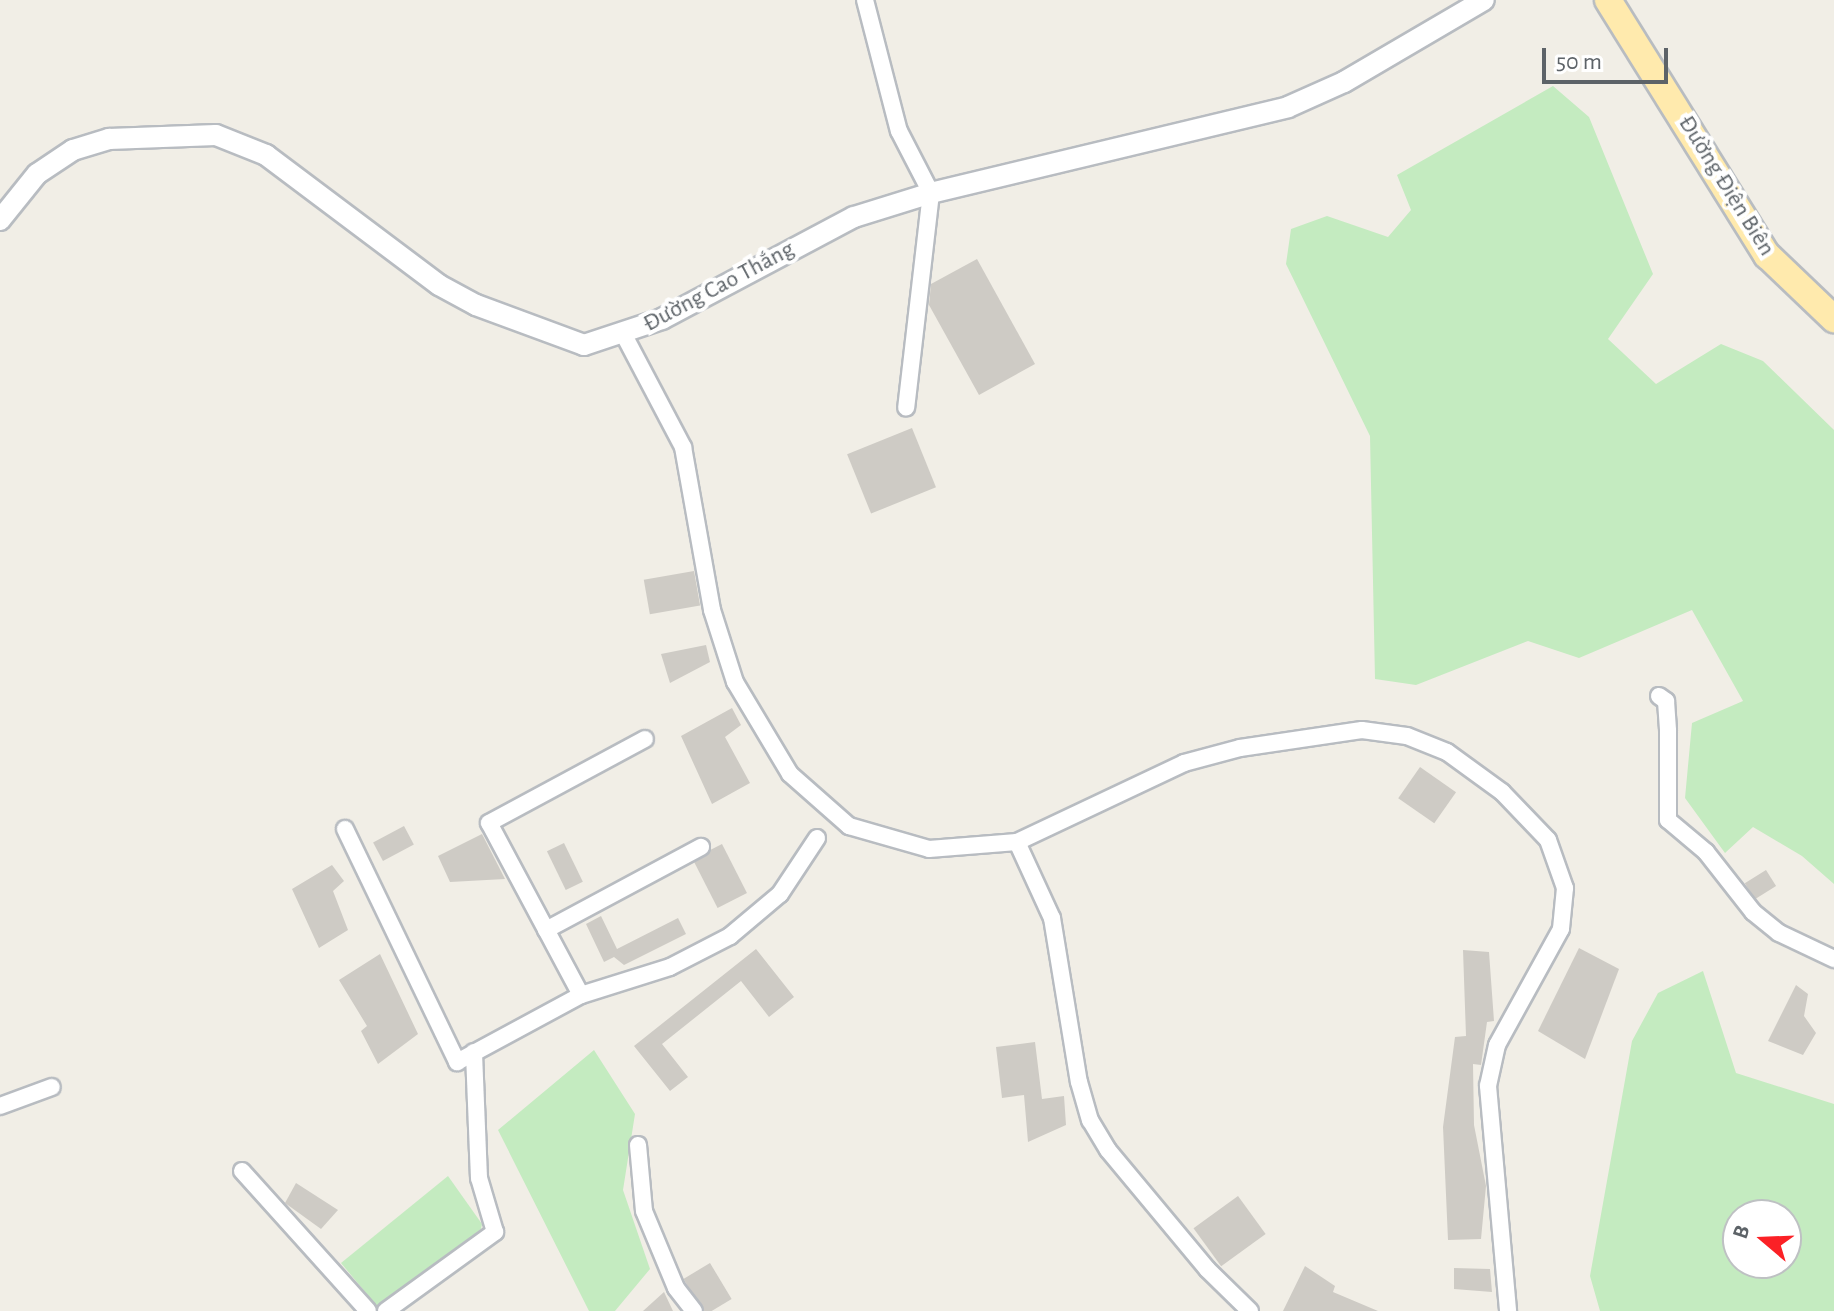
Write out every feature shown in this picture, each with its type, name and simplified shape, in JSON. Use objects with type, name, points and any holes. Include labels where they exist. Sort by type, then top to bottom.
[{"type":"main road","name":"Đường Điện Biên","points":[[1608,0],[1767,255],[1834,319]]},
{"type":"street","points":[[865,0],[899,131],[931,193],[906,408]]},
{"type":"street","name":"Đường Cao Thắng","points":[[0,220],[37,174],[73,150],[109,139],[216,135],[266,155],[411,267],[476,305],[584,345],[624,335],[834,227],[931,193],[1288,107],[1344,82],[1484,0]]},
{"type":"street","points":[[624,335],[683,447],[721,645],[751,714],[790,774],[825,810],[875,838],[929,849],[1017,842],[1184,763],[1240,748],[1362,730],[1429,743],[1502,792],[1548,840],[1565,888],[1561,929],[1497,1045],[1488,1086],[1508,1311]]},
{"type":"street","points":[[1659,696],[1666,701],[1668,820],[1674,829],[1706,852],[1753,912],[1779,933],[1834,959]]},
{"type":"street","points":[[581,995],[489,823],[645,739]]},
{"type":"street","points":[[345,829],[457,1062],[581,995],[670,967],[730,936],[780,894],[817,838]]},
{"type":"street","points":[[1017,842],[1052,918],[1079,1082],[1097,1133],[1207,1269],[1250,1311]]},
{"type":"street","points":[[546,930],[701,847]]},
{"type":"street","points":[[386,1311],[495,1232],[479,1178],[474,1052]]},
{"type":"street","points":[[0,1106],[52,1087]]},
{"type":"street","points":[[638,1145],[644,1211],[676,1288],[694,1311]]},
{"type":"street","points":[[242,1171],[368,1311]]},
{"type":"green space","points":[[1553,86],[1589,117],[1653,274],[1608,339],[1656,384],[1721,344],[1763,361],[1834,430],[1834,884],[1802,856],[1753,827],[1725,853],[1685,798],[1692,723],[1743,701],[1692,610],[1579,658],[1528,641],[1416,685],[1375,679],[1370,436],[1286,264],[1291,229],[1327,216],[1388,237],[1411,210],[1397,175]]},
{"type":"green space","points":[[1703,971],[1736,1073],[1834,1104],[1834,1311],[1600,1311],[1590,1276],[1632,1041],[1658,993]]},
{"type":"green space","points":[[594,1050],[635,1114],[623,1190],[650,1269],[615,1311],[589,1311],[498,1130]]},
{"type":"green space","points":[[448,1176],[482,1224],[481,1229],[380,1310],[341,1263]]},
{"type":"building","points":[[977,259],[1035,364],[979,395],[929,305],[931,284]]},
{"type":"building","points":[[912,428],[936,487],[871,514],[847,454]]},
{"type":"building","points":[[694,571],[700,605],[650,614],[644,580]]},
{"type":"building","points":[[706,645],[710,662],[670,683],[661,654]]},
{"type":"building","points":[[732,708],[741,725],[725,737],[750,783],[712,804],[681,736]]},
{"type":"building","points":[[1420,767],[1456,792],[1434,823],[1398,798]]},
{"type":"building","points":[[404,826],[414,845],[383,861],[373,842]]},
{"type":"building","points":[[482,834],[505,879],[450,882],[438,856]]},
{"type":"building","points":[[564,843],[583,882],[566,890],[547,851]]},
{"type":"building","points":[[722,844],[747,893],[718,908],[693,859]]},
{"type":"building","points":[[332,865],[344,881],[333,891],[348,930],[319,948],[292,889]]},
{"type":"building","points":[[1766,870],[1776,886],[1755,899],[1745,883]]},
{"type":"building","points":[[601,916],[617,949],[678,918],[686,934],[624,965],[614,957],[604,962],[586,924]]},
{"type":"building","points":[[1579,948],[1619,969],[1585,1059],[1538,1031]]},
{"type":"building","points":[[756,949],[794,997],[769,1017],[741,981],[662,1044],[688,1077],[670,1091],[634,1046]]},
{"type":"building","points":[[1463,950],[1489,952],[1494,1021],[1487,1022],[1481,1065],[1473,1064],[1474,1125],[1486,1186],[1481,1239],[1448,1240],[1443,1127],[1455,1037],[1466,1036]]},
{"type":"building","points":[[380,954],[418,1034],[378,1064],[361,1031],[367,1026],[339,980]]},
{"type":"building","points":[[1796,985],[1808,994],[1804,1016],[1816,1033],[1803,1055],[1768,1041]]},
{"type":"building","points":[[1035,1042],[1042,1099],[1064,1096],[1066,1125],[1028,1142],[1024,1095],[1002,1098],[996,1047]]},
{"type":"building","points":[[296,1183],[338,1210],[321,1229],[285,1203]]},
{"type":"building","points":[[1238,1196],[1266,1234],[1221,1266],[1194,1228]]},
{"type":"building","points":[[710,1263],[732,1299],[712,1311],[703,1311],[683,1279]]},
{"type":"building","points":[[1305,1266],[1335,1286],[1333,1292],[1378,1311],[1283,1311]]},
{"type":"building","points":[[1454,1268],[1490,1269],[1492,1292],[1454,1289]]},
{"type":"building","points":[[664,1292],[673,1311],[643,1311]]}]
